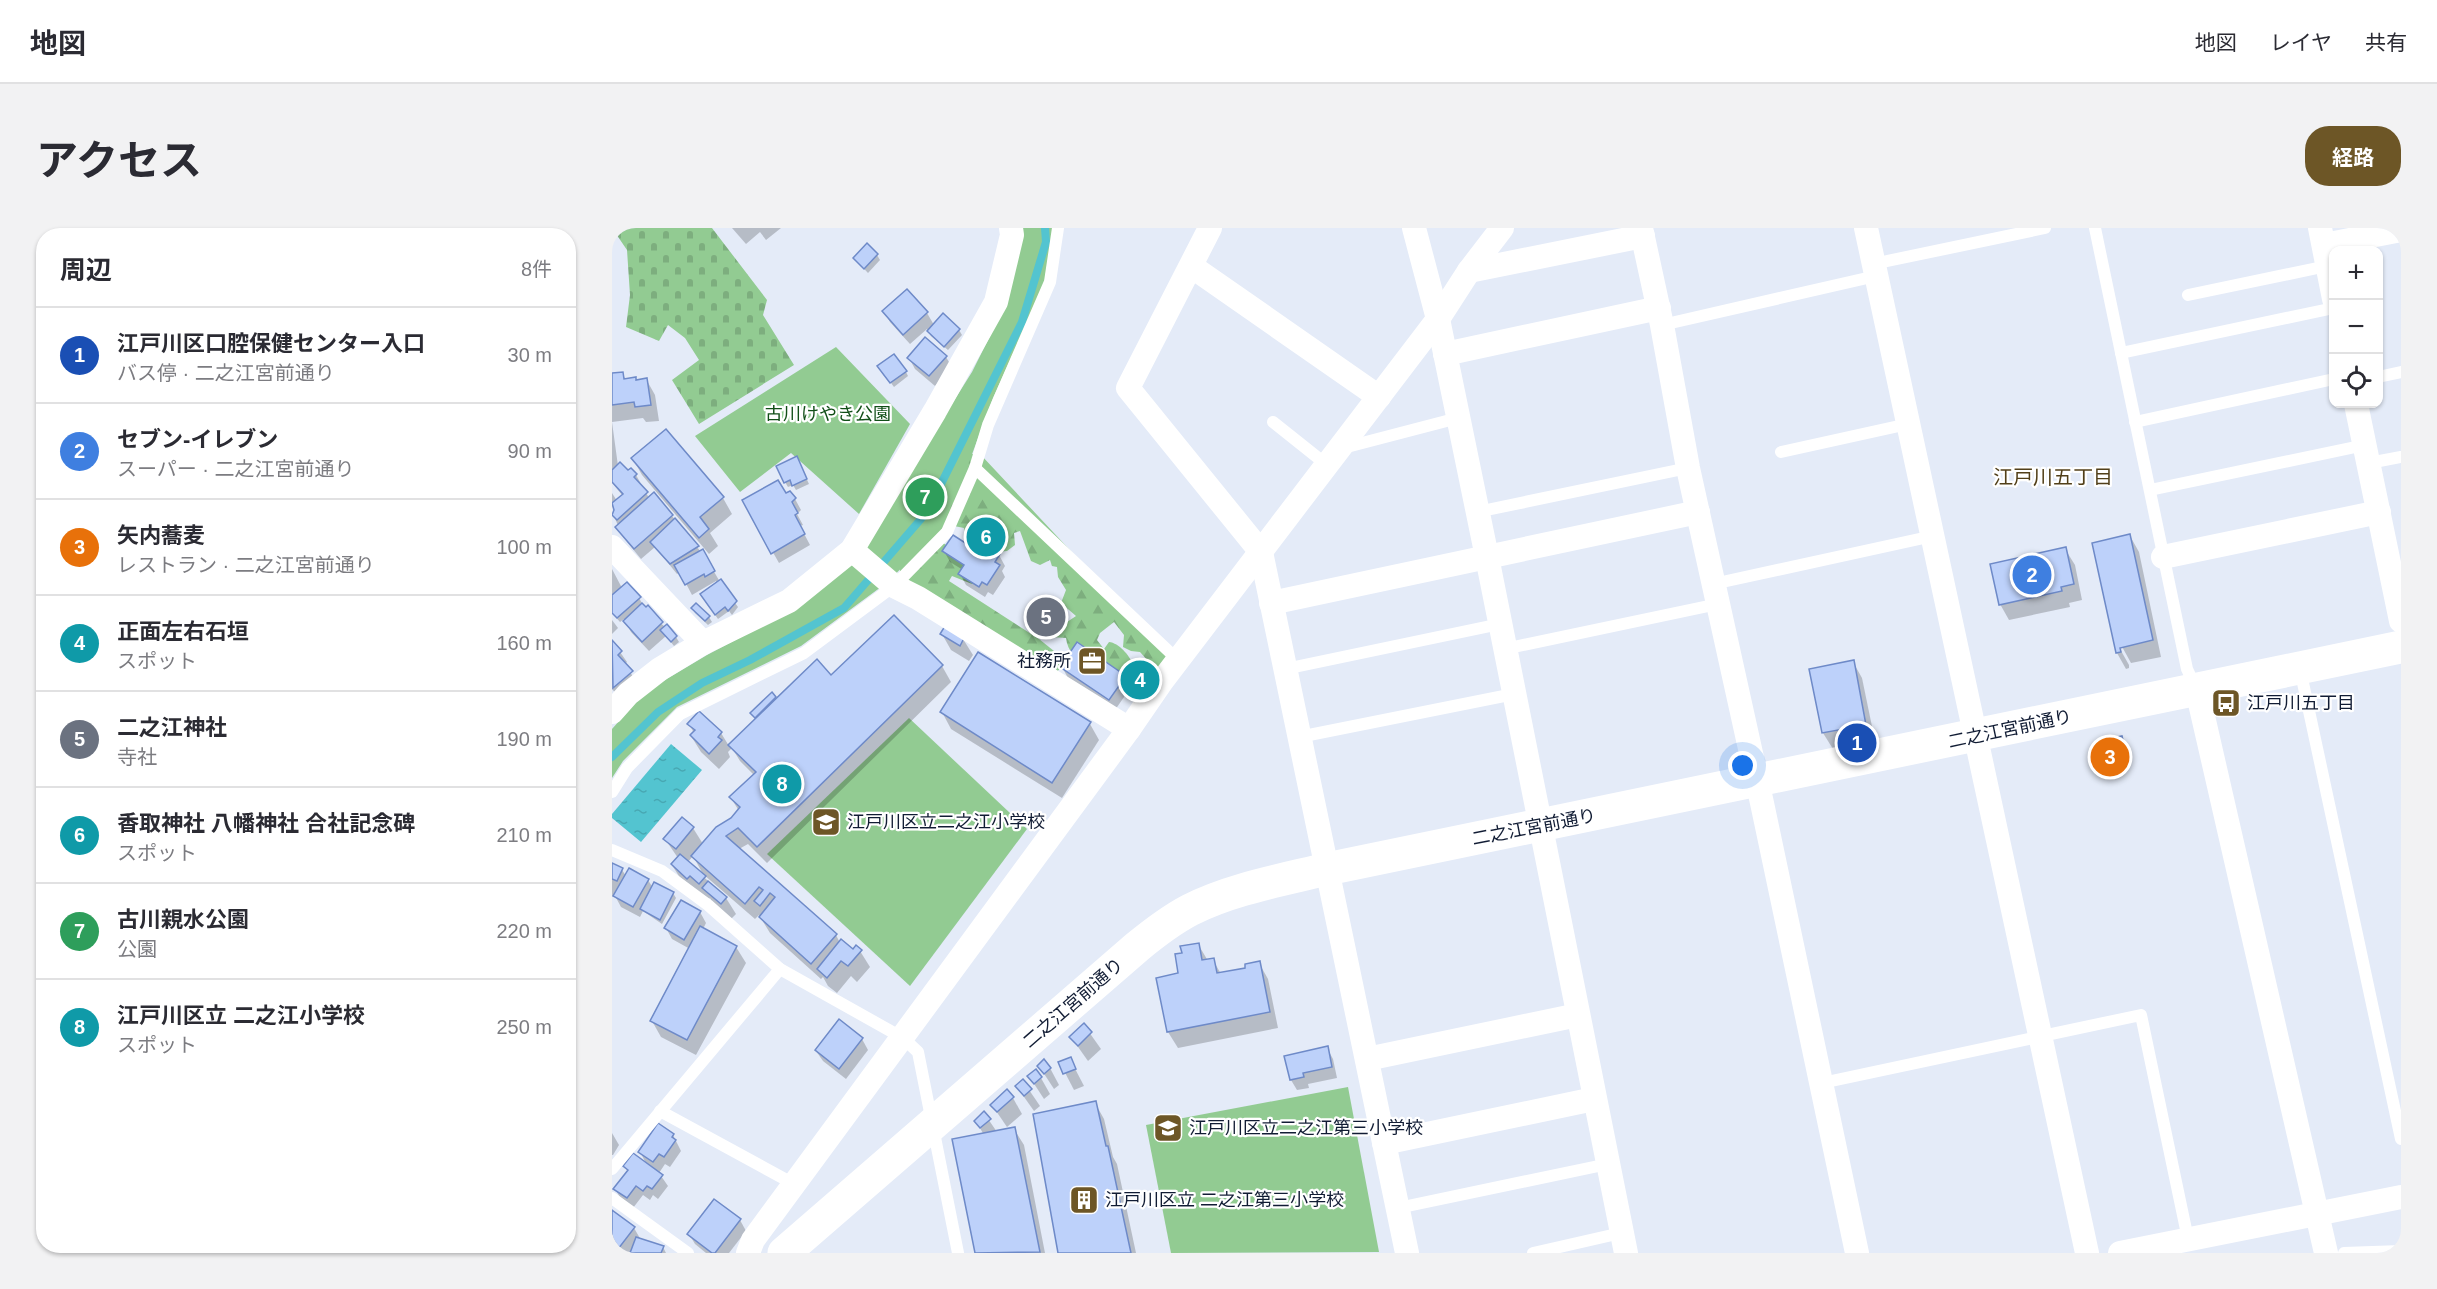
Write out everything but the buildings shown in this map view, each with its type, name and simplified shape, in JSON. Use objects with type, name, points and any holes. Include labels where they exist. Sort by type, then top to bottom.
[{"type":"street","points":[[612,712],[627,694],[703,642],[789,601],[858,555],[996,303],[1012,235],[1011,228]]},
{"type":"street","points":[[1209,228],[1128,388],[1260,552],[1407,1253]]},
{"type":"street","points":[[1414,228],[1438,319],[1478,512],[1624,1243]]},
{"type":"street","points":[[748,1253],[753,1240],[1178,660],[1438,319],[1469,271],[1502,228]]},
{"type":"street","points":[[1866,228],[2087,1253]]},
{"type":"street","points":[[2329,272],[2324,246],[2401,230]]},
{"type":"street","points":[[1469,271],[1642,232],[1661,316],[1688,468],[1758,782],[1857,1253]]},
{"type":"street","points":[[1191,266],[1379,397]]},
{"type":"street","points":[[1444,354],[1661,316]]},
{"type":"street","points":[[2357,408],[2379,512],[2389,536],[2401,621]]},
{"type":"street","points":[[1271,603],[1698,512]]},
{"type":"street","points":[[2163,557],[2379,512]]},
{"type":"street","points":[[612,547],[703,642]]},
{"type":"street","points":[[858,555],[892,584],[1129,729]]},
{"type":"street","name":"二之江宮前通り","points":[[784,1253],[1161,927],[1192,909],[1232,894],[1327,869],[1758,782],[2401,647]]},
{"type":"street","points":[[2196,690],[2326,1253]]},
{"type":"street","points":[[1366,1059],[1578,1015]]},
{"type":"street","points":[[1384,1143],[1594,1099]]},
{"type":"street","points":[[2120,1253],[2401,1197]]},
{"type":"lane","points":[[612,792],[627,768],[680,714],[804,653],[892,584],[947,532],[975,468],[988,424],[1050,282],[1058,228]]},
{"type":"lane","points":[[1661,316],[1875,270],[2045,228]]},
{"type":"lane","points":[[2095,228],[2187,669],[2196,690]]},
{"type":"lane","points":[[2188,295],[2324,246]]},
{"type":"lane","points":[[2121,353],[2329,309]]},
{"type":"lane","points":[[2383,376],[2401,372]]},
{"type":"lane","points":[[2136,422],[2329,380]]},
{"type":"lane","points":[[1273,422],[1333,457],[1458,418]]},
{"type":"lane","points":[[1781,452],[1908,424]]},
{"type":"lane","points":[[2150,490],[2367,454],[2401,457]]},
{"type":"lane","points":[[975,468],[1178,660]]},
{"type":"lane","points":[[1478,512],[1688,468]]},
{"type":"lane","points":[[1504,649],[1933,536]]},
{"type":"lane","points":[[1285,669],[1500,624]]},
{"type":"lane","points":[[2300,669],[2401,1139]]},
{"type":"lane","points":[[1299,737],[1514,694]]},
{"type":"lane","points":[[612,850],[662,871],[708,905],[780,969],[903,1038],[918,1052],[958,1253]]},
{"type":"lane","points":[[612,1169],[780,969]]},
{"type":"lane","points":[[1822,1083],[2141,1015],[2188,1239]]},
{"type":"lane","points":[[660,1111],[794,1184]]},
{"type":"lane","points":[[1398,1208],[1608,1164]]},
{"type":"lane","points":[[612,1198],[688,1253]]},
{"type":"lane","points":[[1533,1253],[1624,1243]]},
{"type":"lane","points":[[2344,1253],[2401,1251]]},
{"type":"green space","points":[[612,228],[712,228],[767,300],[763,315],[794,365],[699,424],[672,380],[699,360],[685,338],[668,325],[659,341],[626,327],[630,295],[627,250]]},
{"type":"green space","points":[[1021,228],[1053,228],[1044,285],[993,398],[942,529],[885,584],[801,646],[677,707],[623,761],[612,778],[612,729],[645,692],[707,655],[789,612],[945,415],[972,372],[1006,304]]},
{"type":"green space","name":"古川けやき公園","points":[[836,347],[910,424],[859,514],[791,453],[740,492],[695,436]]},
{"type":"green space","points":[[946,451],[981,455],[1169,656],[1156,670],[1140,652],[1123,647],[1124,635],[1114,622],[1100,633],[1097,640],[1104,649],[1109,642],[1126,653],[1133,664],[1126,676],[1107,673],[1088,666],[1073,655],[1066,638],[1051,637],[1040,622],[1048,610],[1067,622],[1076,616],[1061,603],[1066,590],[1058,577],[1057,567],[1052,566],[1050,560],[1040,565],[1031,561],[1020,531],[1014,533],[1015,545],[1007,551],[996,552],[984,544],[980,549],[969,553],[963,543],[967,538],[964,528],[954,526],[943,543],[956,551],[978,581],[972,584],[952,576],[949,581],[1039,639],[1064,659],[1061,668],[1054,674],[932,604],[900,571],[898,555]]},
{"type":"green space","points":[[909,718],[1027,829],[910,986],[767,854]]},
{"type":"green space","points":[[1348,1087],[1379,1252],[1171,1253],[1146,1125]]},
{"type":"water","points":[[671,744],[702,770],[641,842],[612,818],[612,814]]},
{"type":"waterway","points":[[612,757],[658,712],[702,683],[750,660],[844,608],[927,512],[1022,322],[1046,242],[1045,228]]},
{"type":"place","name":"古川親水公園","points":[[925,497]]},
{"type":"place","name":"香取神社 八幡神社 合社記念碑","points":[[986,537]]},
{"type":"place","name":"セブン-イレブン","points":[[2032,575]]},
{"type":"place","name":"二之江神社","points":[[1046,617]]},
{"type":"place","name":"社務所","points":[[1092,661]]},
{"type":"place","name":"正面左右石垣","points":[[1140,680]]},
{"type":"place","name":"江戸川五丁目","points":[[2226,703]]},
{"type":"place","name":"江戸川区口腔保健センター入口","points":[[1857,743]]},
{"type":"place","name":"矢内蕎麦","points":[[2110,757]]},
{"type":"place","name":"江戸川区立 二之江小学校","points":[[782,784]]},
{"type":"place","name":"江戸川区立二之江小学校","points":[[826,822]]},
{"type":"place","name":"江戸川区立二之江第三小学校","points":[[1168,1128]]},
{"type":"place","name":"江戸川区立 二之江第三小学校","points":[[1084,1200]]},
{"type":"district","name":"江戸川五丁目","points":[[2053,477]]}]
